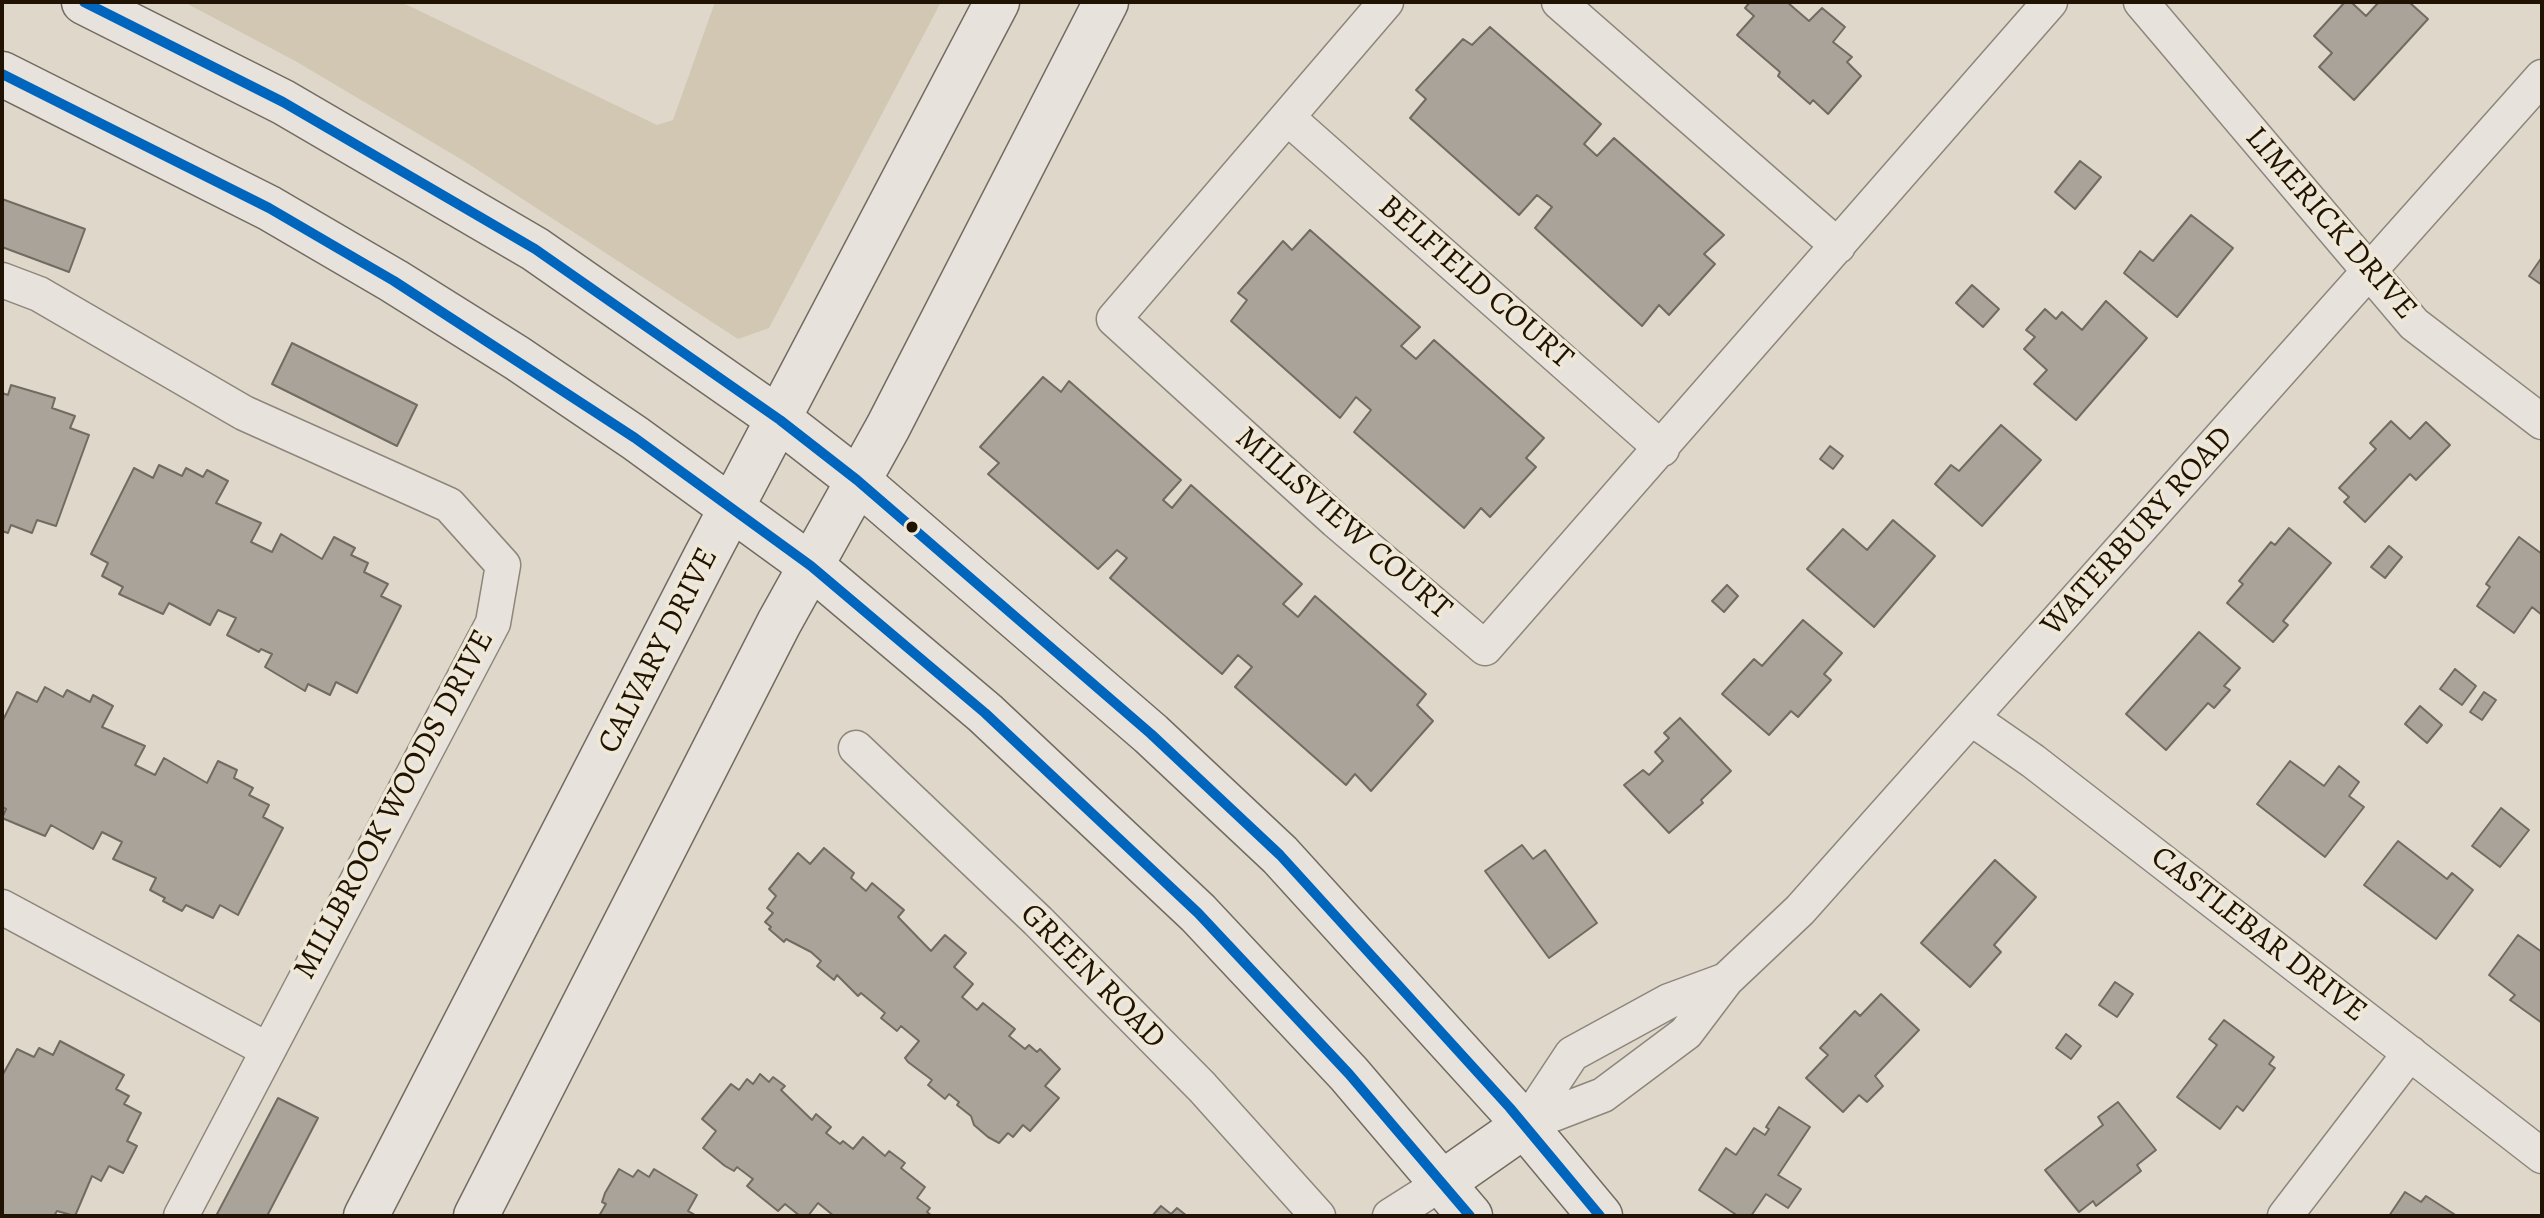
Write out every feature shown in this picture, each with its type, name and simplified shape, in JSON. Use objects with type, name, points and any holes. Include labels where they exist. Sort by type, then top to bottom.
[{"type":"street","points":[[84,2],[283,102],[535,249],[780,420],[857,480],[1151,734],[1280,855],[1525,1125],[1600,1216]]},
{"type":"street","name":"CALVARY DRIVE","points":[[366,1216],[997,2]]},
{"type":"street","points":[[476,1216],[1106,2]]},
{"type":"street","name":"MILLSVIEW COURT","points":[[1386,2],[1114,319],[1336,521],[1485,648],[2050,2]]},
{"type":"street","points":[[1559,2],[1838,246]]},
{"type":"street","name":"LIMERICK DRIVE","points":[[2141,2],[2414,324],[2542,422]]},
{"type":"street","points":[[2,74],[269,208],[394,281],[635,438],[731,511],[811,566],[985,713],[1198,913],[1349,1074],[1470,1216]]},
{"type":"street","name":"WATERBURY ROAD","points":[[1525,1125],[1603,1095],[1686,1033],[1726,980],[1800,910],[2542,77]]},
{"type":"street","name":"BELFIELD COURT","points":[[1288,118],[1662,449]]},
{"type":"street","name":"MILLBROOK WOODS DRIVE","points":[[2,280],[39,294],[244,413],[450,506],[503,565],[493,623],[266,1049],[181,1216]]},
{"type":"street","name":"CASTLEBAR DRIVE","points":[[1971,718],[2033,761],[2542,1156]]},
{"type":"street","name":"GREEN ROAD","points":[[856,748],[1049,932],[1202,1087],[1318,1216]]},
{"type":"street","points":[[2,907],[266,1049]]},
{"type":"street","name":"WATERBURY ROAD","points":[[1525,1125],[1572,1054],[1669,1001],[1726,980]]},
{"type":"street","points":[[2285,1216],[2410,1053]]},
{"type":"street","points":[[1390,1216],[1525,1125]]},
{"type":"shaded area","points":[[184,2],[401,2],[657,125],[673,120],[715,2],[941,2],[769,328],[738,339],[464,161],[297,62]]},
{"type":"building","points":[[1750,2],[1787,2],[1809,21],[1822,8],[1845,27],[1833,42],[1852,57],[1847,62],[1861,76],[1828,114],[1813,100],[1810,104],[1778,76],[1780,72],[1737,35],[1754,16],[1745,8]]},
{"type":"building","points":[[2345,2],[2351,2],[2366,16],[2379,2],[2409,2],[2428,19],[2354,100],[2319,67],[2332,53],[2314,36]]},
{"type":"building","points":[[1490,27],[1601,124],[1584,144],[1597,156],[1614,138],[1724,235],[1704,254],[1715,264],[1669,315],[1659,305],[1642,326],[1535,228],[1552,207],[1537,195],[1519,215],[1410,118],[1426,99],[1416,90],[1463,39],[1472,45]]},
{"type":"building","points":[[2080,161],[2101,177],[2075,209],[2055,192]]},
{"type":"building","points":[[2,199],[85,229],[69,272],[2,247]]},
{"type":"building","points":[[2191,215],[2233,248],[2177,317],[2124,273],[2140,251],[2153,261]]},
{"type":"building","points":[[1310,230],[1420,327],[1401,346],[1416,359],[1434,340],[1544,438],[1526,458],[1536,467],[1490,517],[1481,508],[1464,528],[1354,432],[1371,410],[1356,397],[1340,418],[1231,321],[1247,300],[1238,293],[1283,241],[1292,250]]},
{"type":"building","points":[[2542,257],[2542,285],[2529,276]]},
{"type":"building","points":[[1972,285],[1999,309],[1983,327],[1956,303]]},
{"type":"building","points":[[2106,301],[2147,338],[2076,420],[2034,384],[2047,370],[2024,349],[2035,337],[2026,330],[2045,309],[2056,319],[2062,312],[2082,330]]},
{"type":"building","points":[[292,343],[417,405],[397,446],[272,384]]},
{"type":"building","points":[[1043,377],[1061,392],[1069,381],[1181,480],[1163,500],[1172,508],[1191,485],[1302,584],[1283,604],[1298,617],[1315,596],[1426,694],[1417,705],[1433,721],[1371,791],[1355,774],[1346,785],[1235,687],[1252,667],[1238,655],[1222,674],[1110,578],[1127,558],[1117,550],[1098,569],[988,474],[999,463],[980,447]]},
{"type":"building","points":[[11,385],[55,398],[52,408],[75,416],[70,428],[89,435],[56,526],[37,520],[32,533],[11,525],[8,533],[2,531],[2,393],[8,395]]},
{"type":"building","points":[[2391,421],[2410,439],[2426,422],[2450,445],[2416,480],[2410,474],[2365,522],[2344,502],[2349,497],[2339,488],[2376,449],[2370,443]]},
{"type":"building","points":[[2001,425],[2041,460],[1982,526],[1935,484],[1951,465],[1959,471]]},
{"type":"building","points":[[1830,446],[1843,456],[1833,469],[1820,459]]},
{"type":"building","points":[[159,465],[182,476],[186,468],[203,477],[207,470],[228,481],[216,503],[261,523],[251,542],[272,552],[281,534],[322,559],[334,537],[355,548],[351,555],[368,563],[364,572],[388,584],[381,596],[401,606],[357,693],[336,682],[330,695],[308,684],[305,691],[265,667],[272,654],[261,649],[259,652],[227,635],[236,618],[218,610],[210,625],[169,603],[163,614],[119,594],[123,587],[102,576],[108,563],[91,554],[134,468],[153,478]]},
{"type":"building","points":[[1893,520],[1935,556],[1874,627],[1807,569],[1843,529],[1867,550]]},
{"type":"building","points":[[2289,528],[2331,563],[2283,621],[2288,625],[2273,642],[2227,603],[2243,584],[2239,581],[2271,542],[2275,545]]},
{"type":"building","points":[[2519,537],[2542,554],[2542,615],[2532,607],[2514,633],[2477,606],[2490,587],[2486,584]]},
{"type":"building","points":[[2389,546],[2402,557],[2385,578],[2371,567]]},
{"type":"building","points":[[1727,585],[1738,596],[1724,612],[1712,601]]},
{"type":"building","points":[[1803,620],[1842,653],[1824,674],[1831,680],[1798,717],[1791,711],[1769,735],[1722,694],[1754,659],[1762,666]]},
{"type":"building","points":[[2199,632],[2240,668],[2224,686],[2230,690],[2214,708],[2208,703],[2166,750],[2126,714]]},
{"type":"building","points":[[2455,669],[2476,686],[2462,705],[2440,689]]},
{"type":"building","points":[[45,687],[63,697],[67,690],[90,702],[93,695],[113,706],[102,727],[145,746],[135,765],[155,775],[164,758],[207,783],[218,761],[237,770],[234,778],[253,788],[249,795],[269,805],[263,817],[283,828],[238,915],[220,905],[213,918],[186,905],[182,911],[163,901],[165,898],[150,890],[156,878],[113,859],[122,842],[102,832],[93,849],[51,825],[45,836],[2,818],[6,809],[2,807],[2,722],[17,692],[37,702]]},
{"type":"building","points":[[2484,692],[2496,700],[2482,720],[2470,712]]},
{"type":"building","points":[[2420,706],[2442,725],[2427,743],[2405,724]]},
{"type":"building","points":[[1680,718],[1731,771],[1701,800],[1703,803],[1669,833],[1624,785],[1643,770],[1649,775],[1663,761],[1655,752],[1669,738],[1664,733]]},
{"type":"building","points":[[2290,761],[2324,786],[2339,766],[2359,782],[2349,796],[2364,807],[2325,857],[2257,804]]},
{"type":"building","points":[[2501,808],[2529,830],[2500,867],[2472,846]]},
{"type":"building","points":[[2398,841],[2447,879],[2452,873],[2473,890],[2436,939],[2364,885]]},
{"type":"building","points":[[1522,845],[1533,859],[1545,850],[1597,923],[1549,958],[1485,871]]},
{"type":"building","points":[[824,848],[854,873],[851,878],[866,891],[872,883],[904,910],[898,917],[931,951],[945,935],[966,953],[954,967],[973,984],[962,997],[977,1010],[983,1003],[1015,1029],[1009,1036],[1025,1049],[1029,1045],[1037,1052],[1040,1049],[1060,1069],[1045,1086],[1059,1098],[1030,1131],[1023,1125],[1013,1137],[1008,1133],[999,1143],[988,1137],[974,1125],[971,1116],[957,1105],[959,1102],[949,1094],[945,1099],[928,1085],[932,1080],[905,1058],[919,1041],[901,1026],[897,1031],[881,1018],[885,1013],[861,993],[858,996],[837,975],[834,980],[817,966],[821,961],[811,952],[786,939],[784,942],[769,929],[771,927],[765,922],[773,913],[767,908],[776,896],[769,889],[798,853],[810,864]]},
{"type":"building","points":[[1995,860],[2036,897],[1994,945],[2001,952],[1970,987],[1921,943]]},
{"type":"building","points":[[2518,935],[2542,952],[2542,1023],[2510,1000],[2515,995],[2489,975]]},
{"type":"building","points":[[2115,982],[2133,994],[2117,1017],[2099,1005]]},
{"type":"building","points":[[1881,994],[1919,1030],[1875,1076],[1883,1086],[1867,1102],[1859,1095],[1843,1112],[1806,1078],[1828,1055],[1820,1048],[1855,1011],[1860,1016]]},
{"type":"building","points":[[2224,1020],[2274,1057],[2269,1064],[2275,1068],[2243,1111],[2237,1106],[2220,1129],[2177,1097],[2217,1045],[2209,1039]]},
{"type":"building","points":[[2066,1034],[2081,1046],[2071,1059],[2056,1048]]},
{"type":"building","points":[[60,1041],[124,1075],[116,1089],[129,1096],[124,1104],[141,1113],[127,1141],[137,1146],[123,1173],[109,1166],[101,1181],[92,1176],[75,1216],[57,1211],[54,1216],[2,1216],[2,1076],[17,1049],[34,1057],[39,1048],[53,1055]]},
{"type":"building","points":[[760,1074],[769,1082],[773,1077],[785,1086],[781,1090],[812,1120],[816,1114],[831,1127],[826,1133],[840,1144],[843,1141],[853,1149],[863,1137],[885,1156],[889,1151],[905,1163],[901,1168],[925,1187],[917,1198],[930,1208],[927,1212],[932,1216],[834,1216],[818,1203],[808,1216],[800,1216],[785,1204],[778,1211],[747,1186],[753,1179],[737,1167],[734,1171],[725,1166],[703,1148],[716,1131],[702,1119],[731,1084],[739,1090],[747,1079],[753,1084]]},
{"type":"building","points":[[278,1098],[318,1118],[267,1216],[216,1216]]},
{"type":"building","points":[[2118,1102],[2156,1150],[2137,1165],[2141,1171],[2096,1206],[2093,1201],[2079,1212],[2045,1170],[2103,1125],[2098,1117]]},
{"type":"building","points":[[1779,1107],[1810,1127],[1778,1175],[1801,1189],[1788,1208],[1766,1194],[1751,1216],[1738,1216],[1699,1190],[1726,1148],[1736,1155],[1754,1128],[1765,1135],[1769,1129],[1766,1127]]},
{"type":"building","points":[[619,1169],[633,1177],[638,1170],[649,1177],[654,1169],[697,1195],[688,1211],[697,1216],[599,1216],[606,1204],[602,1202],[605,1193]]},
{"type":"building","points":[[2405,1192],[2421,1202],[2426,1196],[2457,1216],[2389,1216]]},
{"type":"building","points":[[1161,1206],[1171,1214],[1177,1208],[1187,1216],[1152,1216]]},
{"type":"transit line","points":[[84,2],[283,102],[535,249],[780,420],[857,480],[1151,734],[1280,855],[1510,1108],[1600,1216]]},
{"type":"transit line","points":[[2,74],[269,208],[394,281],[635,438],[811,566],[985,713],[1198,913],[1349,1074],[1470,1216]]}]
